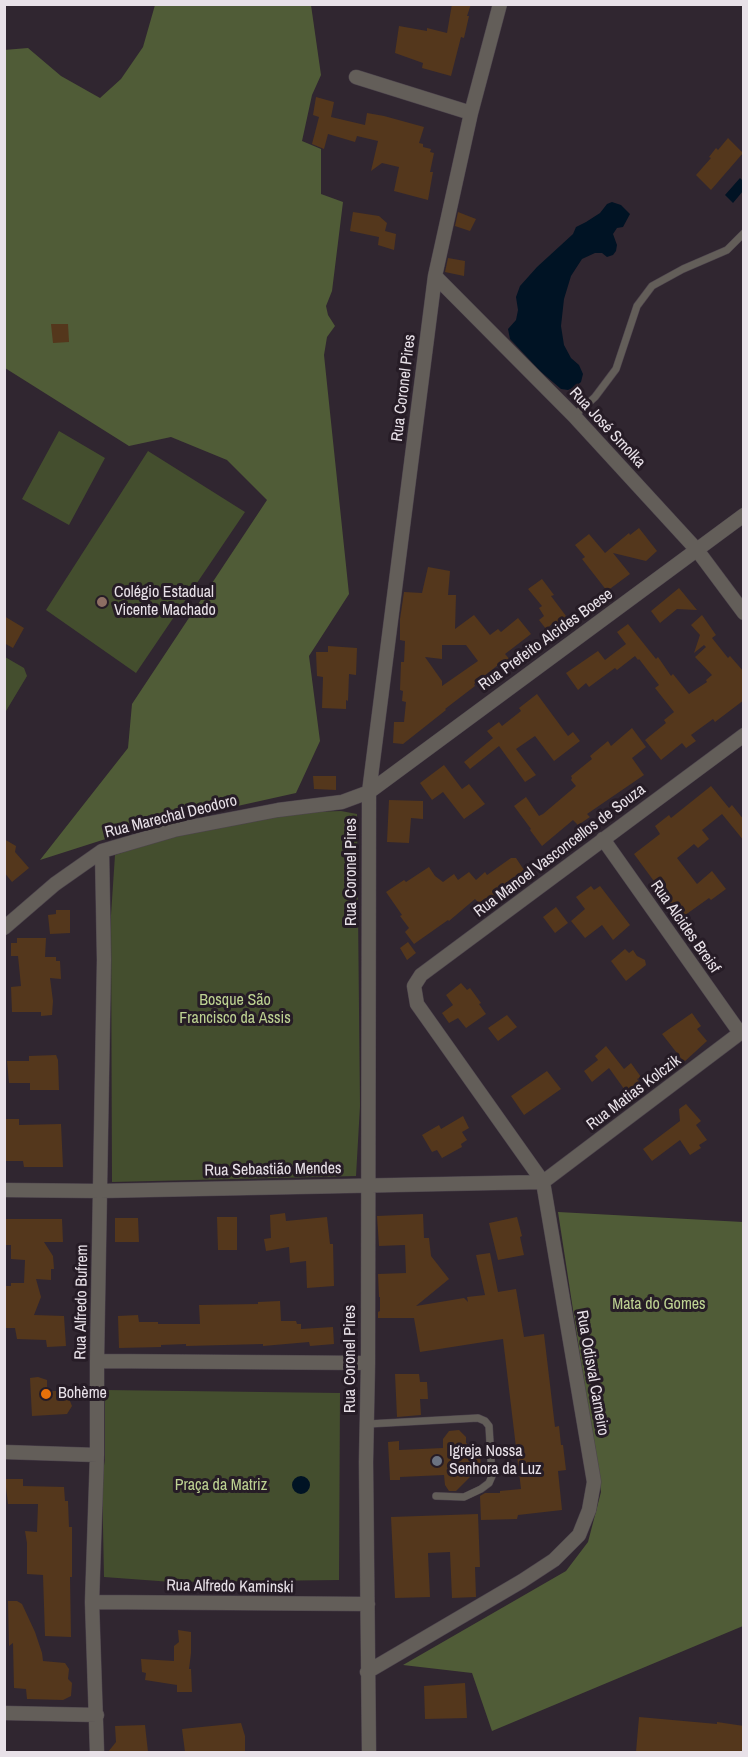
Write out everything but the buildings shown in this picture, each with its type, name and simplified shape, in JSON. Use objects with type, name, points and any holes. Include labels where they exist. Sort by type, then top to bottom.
[{"type":"street","name":"Rua Coronel Pires","points":[[369,1752],[366,1462],[368,1424],[369,792],[435,276],[471,113],[500,4]]},
{"type":"street","points":[[356,77],[471,113]]},
{"type":"street","name":"Rua José Smolka","points":[[435,276],[574,416],[697,550],[744,613]]},
{"type":"street","name":"Rua Prefeito Alcides Boese","points":[[369,792],[744,515]]},
{"type":"street","name":"Rua Manoel Vasconcellos de Souza","points":[[417,1004],[414,986],[421,975],[744,735]]},
{"type":"street","name":"Rua Marechal Deodoro","points":[[4,928],[55,884],[102,851],[174,830],[278,810],[342,802],[369,792]]},
{"type":"street","name":"Rua Alcides Breisf","points":[[603,839],[742,1032]]},
{"type":"street","name":"Rua Alfredo Bufrem","points":[[97,1752],[92,1602],[97,1455],[104,960],[102,851]]},
{"type":"street","name":"Rua Odisval Carneiro","points":[[367,1672],[554,1560],[579,1535],[589,1510],[594,1482],[543,1182],[417,1004]]},
{"type":"street","name":"Rua Matias Kolczik","points":[[543,1182],[742,1032]]},
{"type":"street","name":"Rua Sebastião Mendes","points":[[4,1190],[100,1191],[543,1182]]},
{"type":"street","points":[[97,1361],[368,1363]]},
{"type":"street","points":[[4,1452],[97,1455]]},
{"type":"street","name":"Rua Alfredo Kaminski","points":[[92,1602],[368,1604]]},
{"type":"street","points":[[4,1713],[97,1715]]},
{"type":"lane","points":[[574,416],[595,397],[616,369],[637,306],[652,286],[683,269],[727,250],[744,232]]},
{"type":"lane","points":[[368,1424],[478,1418],[485,1421],[489,1426],[490,1436],[492,1476],[489,1483],[464,1497],[436,1496]]},
{"type":"green space","points":[[155,5],[311,5],[321,75],[312,95],[302,141],[321,149],[321,194],[343,202],[332,291],[326,306],[328,315],[335,326],[327,337],[324,355],[349,594],[309,656],[320,741],[296,793],[143,827],[40,860],[128,748],[132,704],[267,500],[227,460],[171,437],[129,446],[5,368],[4,50],[28,48],[61,76],[100,98],[121,79],[143,47]]},
{"type":"green space","points":[[59,431],[105,458],[69,525],[22,499]]},
{"type":"green space","points":[[148,451],[245,512],[136,673],[46,610]]},
{"type":"green space","points":[[5,657],[24,668],[27,676],[4,711]]},
{"type":"green space","name":"Bosque São Francisco da Assis","points":[[341,811],[357,814],[360,1106],[356,1176],[112,1182],[111,915],[115,855],[174,835],[279,813]]},
{"type":"green space","name":"Mata do Gomes","points":[[558,1212],[743,1222],[743,1626],[492,1731],[472,1673],[403,1665],[566,1571],[588,1542],[601,1492]]},
{"type":"green space","name":"Praça da Matriz","points":[[105,1390],[340,1393],[339,1580],[172,1582],[104,1577],[102,1477],[105,1460]]},
{"type":"water","points":[[740,178],[743,181],[743,191],[733,203],[725,195]]},
{"type":"water","points":[[612,202],[621,205],[630,214],[623,227],[617,228],[613,234],[617,245],[616,251],[607,257],[602,253],[595,253],[582,259],[571,276],[564,299],[561,326],[564,345],[583,374],[581,382],[575,387],[568,390],[561,389],[540,371],[510,339],[508,329],[516,320],[518,310],[516,297],[520,286],[573,234],[576,227],[600,213],[607,204]]},
{"type":"water","points":[[301,1476],[307,1479],[310,1485],[307,1491],[301,1494],[295,1491],[292,1485],[295,1479]]},
{"type":"place","name":"Colégio Estadual Vicente Machado","points":[[102,602]]},
{"type":"place","name":"Bohème","points":[[46,1394]]},
{"type":"place","name":"Igreja Nossa Senhora da Luz","points":[[437,1461]]}]
